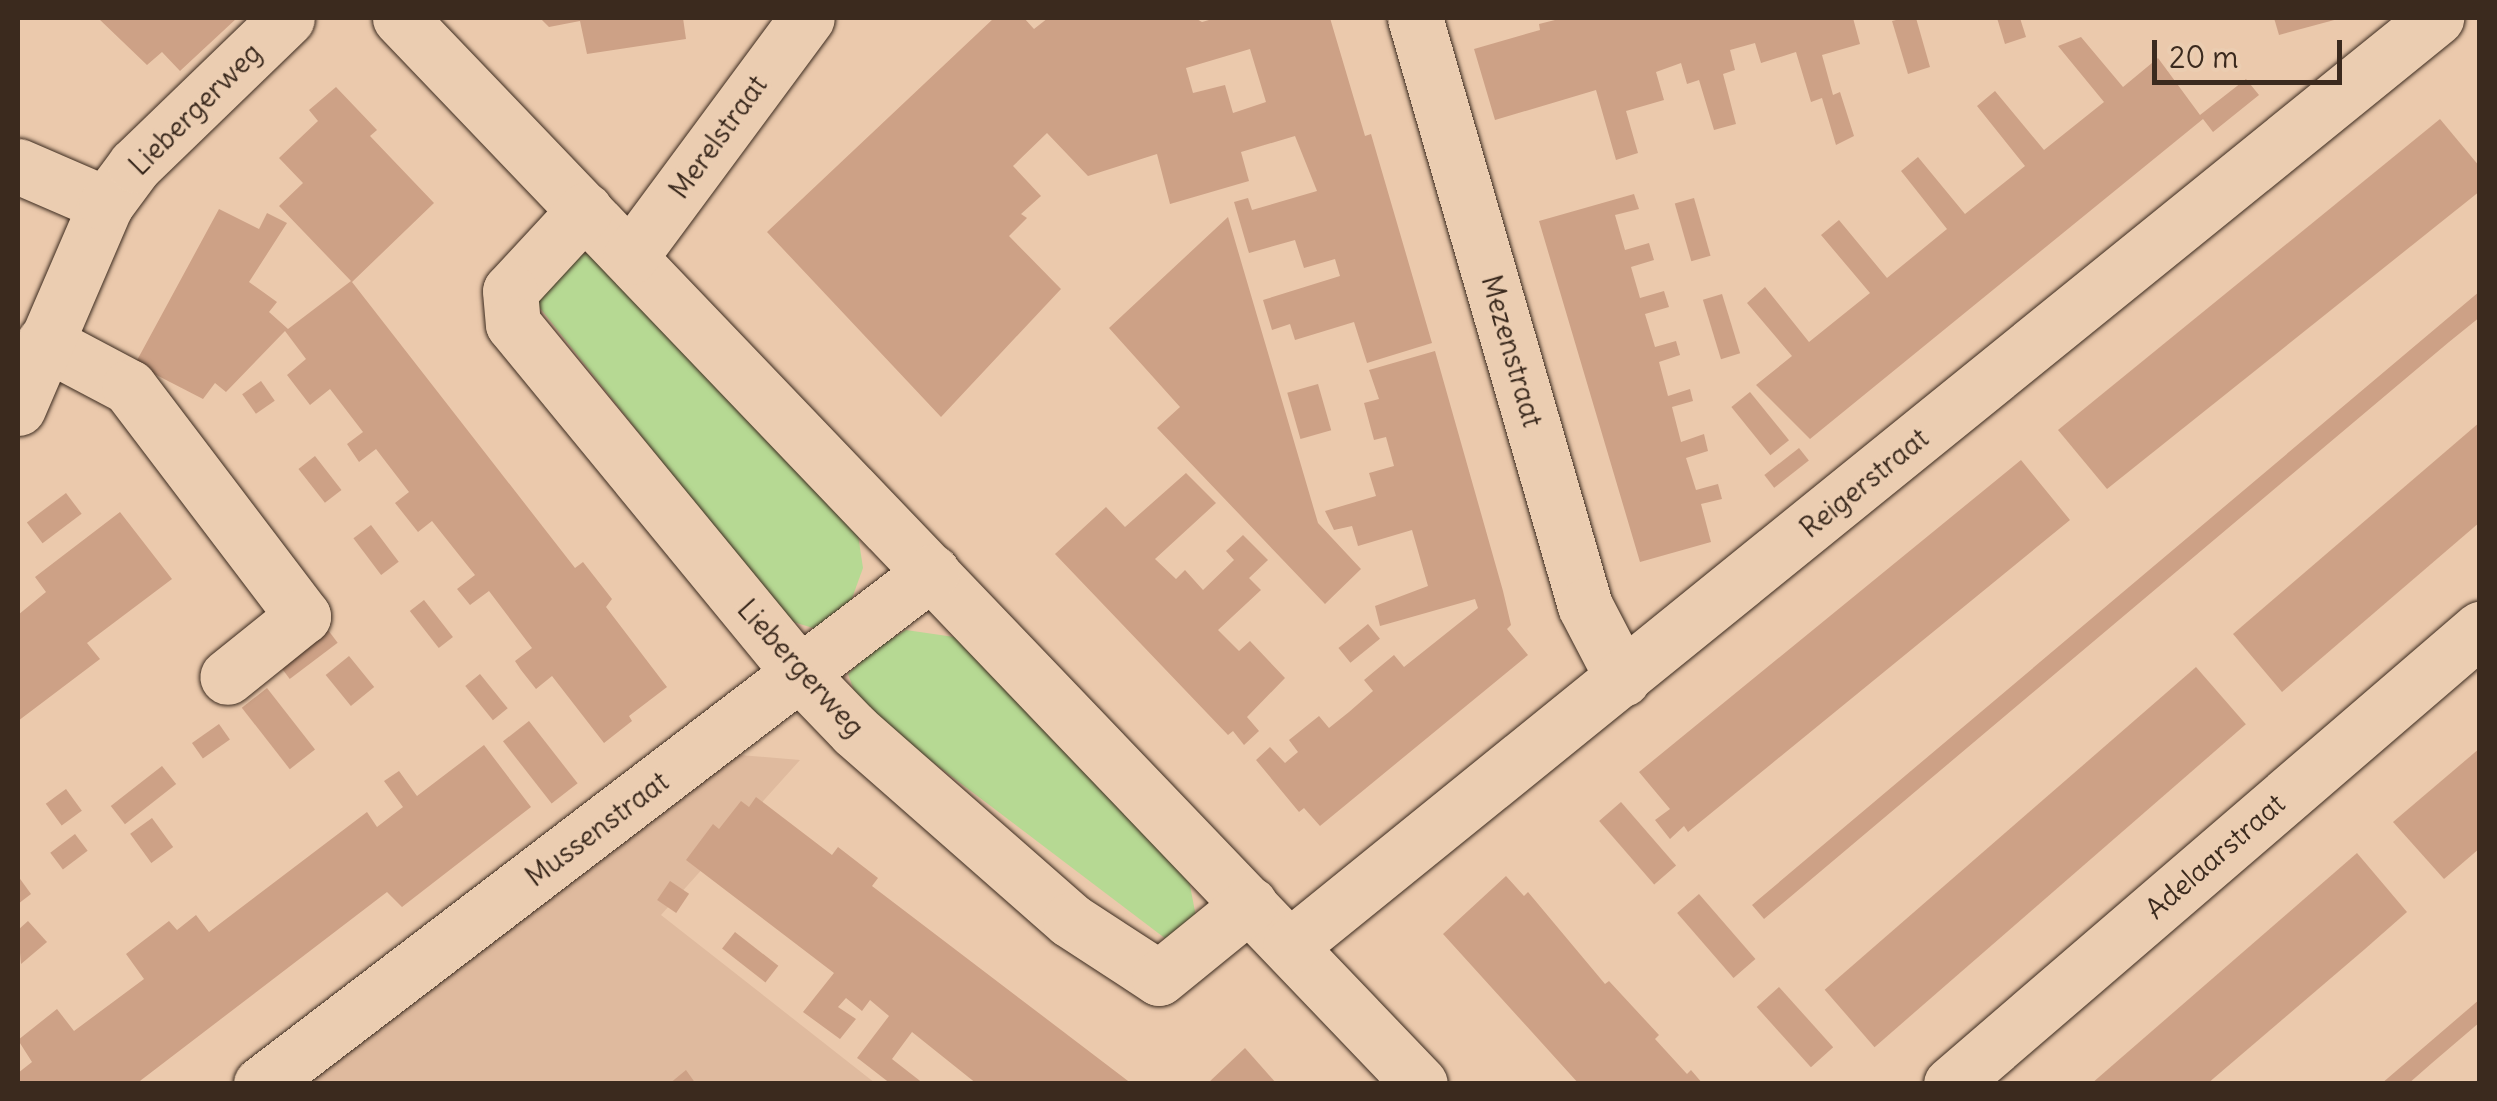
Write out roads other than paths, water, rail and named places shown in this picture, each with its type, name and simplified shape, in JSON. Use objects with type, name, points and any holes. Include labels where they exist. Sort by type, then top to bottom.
[{"type":"street","name":"Liebergerweg","points":[[18,408],[106,204],[135,164],[287,18]]},
{"type":"street","points":[[400,18],[1420,1084]]},
{"type":"street","name":"Merelstraat","points":[[630,257],[807,18]]},
{"type":"street","name":"Mezenstraat","points":[[1415,18],[1585,606],[1623,678]]},
{"type":"street","name":"Reigerstraat","points":[[1290,946],[2436,18]]},
{"type":"street","points":[[18,166],[106,204]]},
{"type":"street","name":"Liebergerweg","points":[[584,210],[510,291],[512,324],[801,674],[855,731],[1070,920],[1159,978],[1250,904]]},
{"type":"street","points":[[44,342],[129,387],[303,616],[227,677]]},
{"type":"street","name":"Mussenstraat","points":[[261,1084],[932,572]]},
{"type":"street","name":"Adelaarstraat","points":[[1950,1084],[2480,629]]}]
